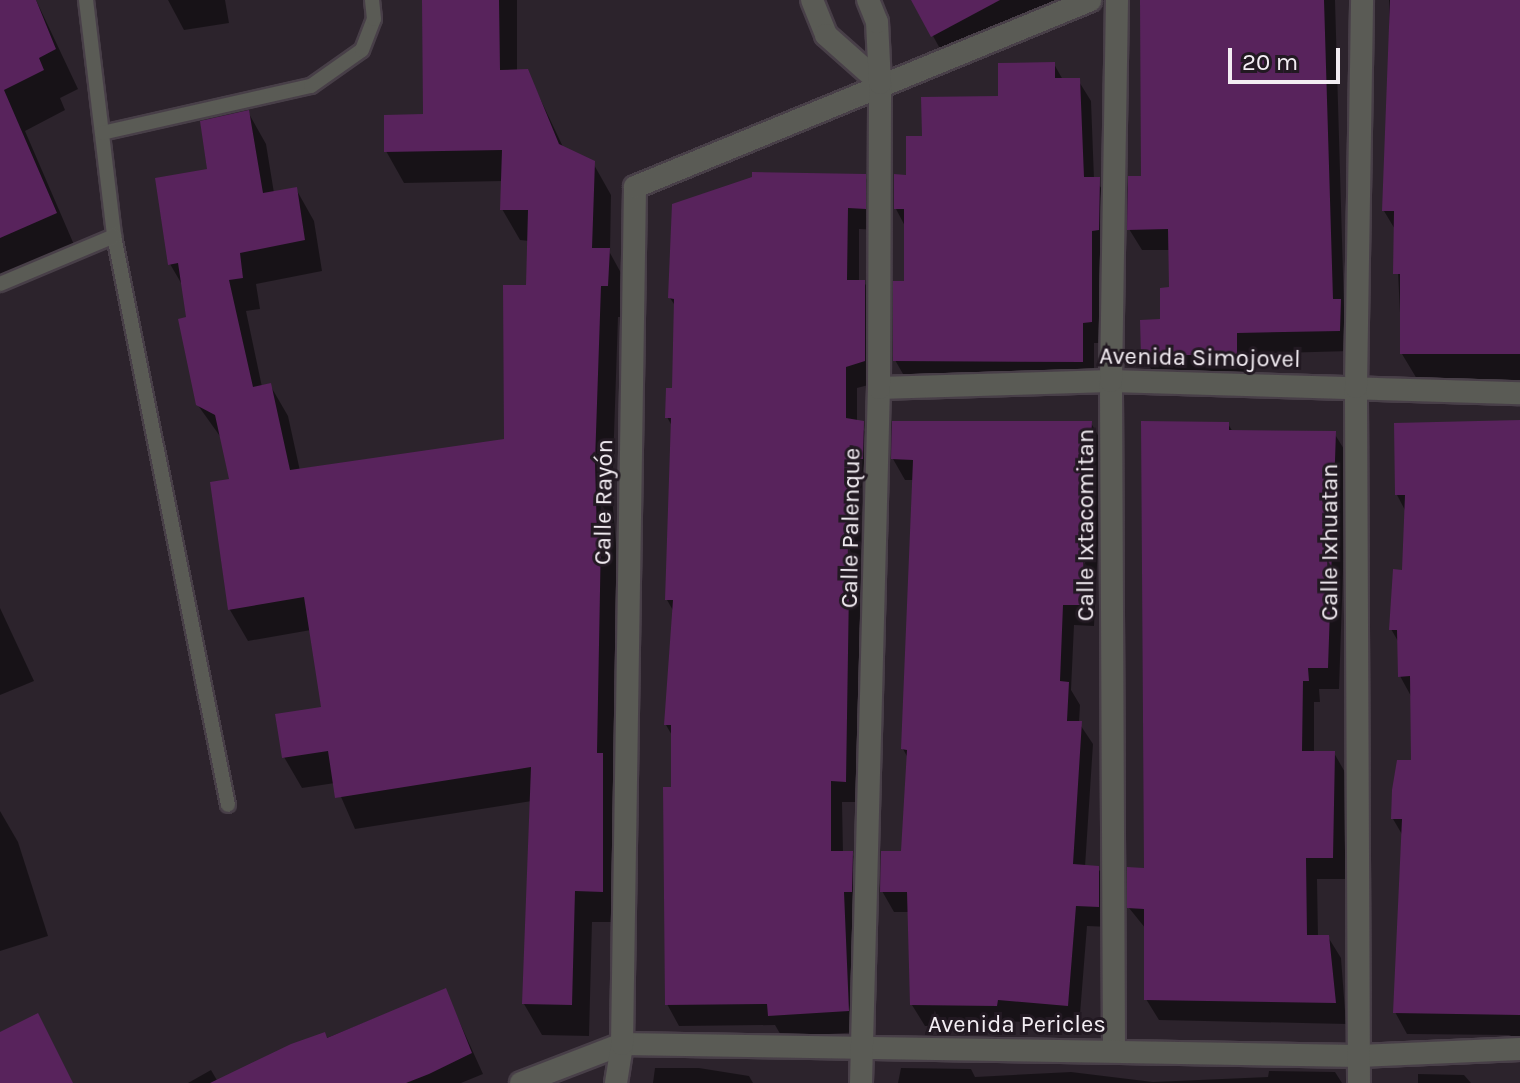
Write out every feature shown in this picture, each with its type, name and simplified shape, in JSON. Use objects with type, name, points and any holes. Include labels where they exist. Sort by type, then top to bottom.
[{"type":"street","points":[[812,0],[826,35],[880,83],[1090,0]]},
{"type":"street","name":"Calle Palenque","points":[[861,1083],[866,1051],[879,388],[880,83],[877,22],[868,0]]},
{"type":"street","name":"Calle Ixtacomitan","points":[[1114,1050],[1111,381],[1117,0]]},
{"type":"street","name":"Calle Ixhuatan","points":[[1359,1083],[1356,387],[1362,0]]},
{"type":"street","name":"Calle Rayón","points":[[616,1083],[622,1044],[635,187],[880,83]]},
{"type":"street","name":"Avenida Simojovel","points":[[879,388],[1111,381],[1520,393]]},
{"type":"street","name":"Avenida Pericles","points":[[521,1083],[622,1044],[866,1051],[1114,1050],[1359,1056],[1520,1049]]},
{"type":"lane","points":[[86,0],[114,236],[228,805]]},
{"type":"lane","points":[[102,133],[311,86],[362,50],[374,19],[372,0]]},
{"type":"lane","points":[[0,284],[114,236]]},
{"type":"building","points":[[0,0],[36,0],[56,49],[39,58],[44,70],[4,90],[57,213],[0,238]]},
{"type":"building","points":[[422,0],[499,0],[500,70],[528,69],[559,144],[595,161],[592,248],[610,248],[608,286],[601,286],[595,462],[597,536],[601,536],[597,753],[603,753],[603,892],[575,891],[572,1005],[522,1004],[531,767],[335,798],[328,751],[282,758],[275,714],[321,707],[304,597],[228,610],[210,482],[229,479],[215,415],[196,405],[178,319],[186,317],[178,263],[168,265],[155,178],[207,169],[200,121],[249,110],[263,193],[297,187],[305,240],[240,253],[243,278],[229,280],[253,387],[271,383],[290,470],[504,439],[503,285],[526,285],[528,210],[500,210],[502,150],[384,152],[384,115],[423,114]]},
{"type":"building","points":[[911,0],[1000,0],[931,37]]},
{"type":"building","points":[[1140,0],[1324,0],[1333,299],[1341,299],[1340,331],[1237,333],[1237,354],[1141,356],[1140,320],[1160,319],[1160,288],[1169,287],[1168,229],[1127,230],[1128,176],[1141,176]]},
{"type":"building","points":[[1390,0],[1520,0],[1520,354],[1400,354],[1400,274],[1393,274],[1394,211],[1382,211]]},
{"type":"building","points":[[1055,62],[1055,78],[1080,78],[1084,177],[1100,177],[1099,230],[1092,231],[1092,322],[1083,323],[1083,362],[893,361],[893,281],[904,281],[904,209],[894,209],[894,174],[906,175],[906,136],[922,136],[921,97],[998,96],[998,63]]},
{"type":"building","points":[[752,172],[866,174],[866,209],[848,208],[847,280],[865,280],[865,361],[846,367],[846,418],[864,421],[863,459],[851,459],[846,782],[831,781],[831,851],[853,851],[852,892],[844,892],[849,1011],[768,1016],[767,1004],[665,1005],[663,787],[671,787],[671,725],[664,725],[673,600],[665,600],[671,418],[665,418],[666,388],[672,388],[674,299],[668,298],[672,204],[752,177]]},
{"type":"building","points":[[1520,420],[1520,1015],[1393,1013],[1402,819],[1391,819],[1392,790],[1397,760],[1411,760],[1410,676],[1398,677],[1397,630],[1389,630],[1393,569],[1402,570],[1405,495],[1395,495],[1394,423]]},
{"type":"building","points":[[892,421],[1092,421],[1083,605],[1063,605],[1060,681],[1069,682],[1067,721],[1082,721],[1073,864],[1099,866],[1099,907],[1076,906],[1068,1006],[998,1000],[997,1006],[910,1005],[907,892],[880,892],[881,851],[901,851],[907,750],[901,749],[913,460],[891,459]]},
{"type":"building","points":[[1141,421],[1229,422],[1229,430],[1336,431],[1328,668],[1308,668],[1309,681],[1303,681],[1302,751],[1335,751],[1333,858],[1306,858],[1307,935],[1329,935],[1336,1003],[1144,1000],[1144,909],[1127,908],[1127,867],[1144,868]]},
{"type":"building","points":[[446,988],[472,1053],[429,1074],[406,1083],[210,1083],[291,1044],[325,1032],[327,1038]]},
{"type":"building","points":[[38,1013],[73,1083],[0,1083],[0,1032]]}]
